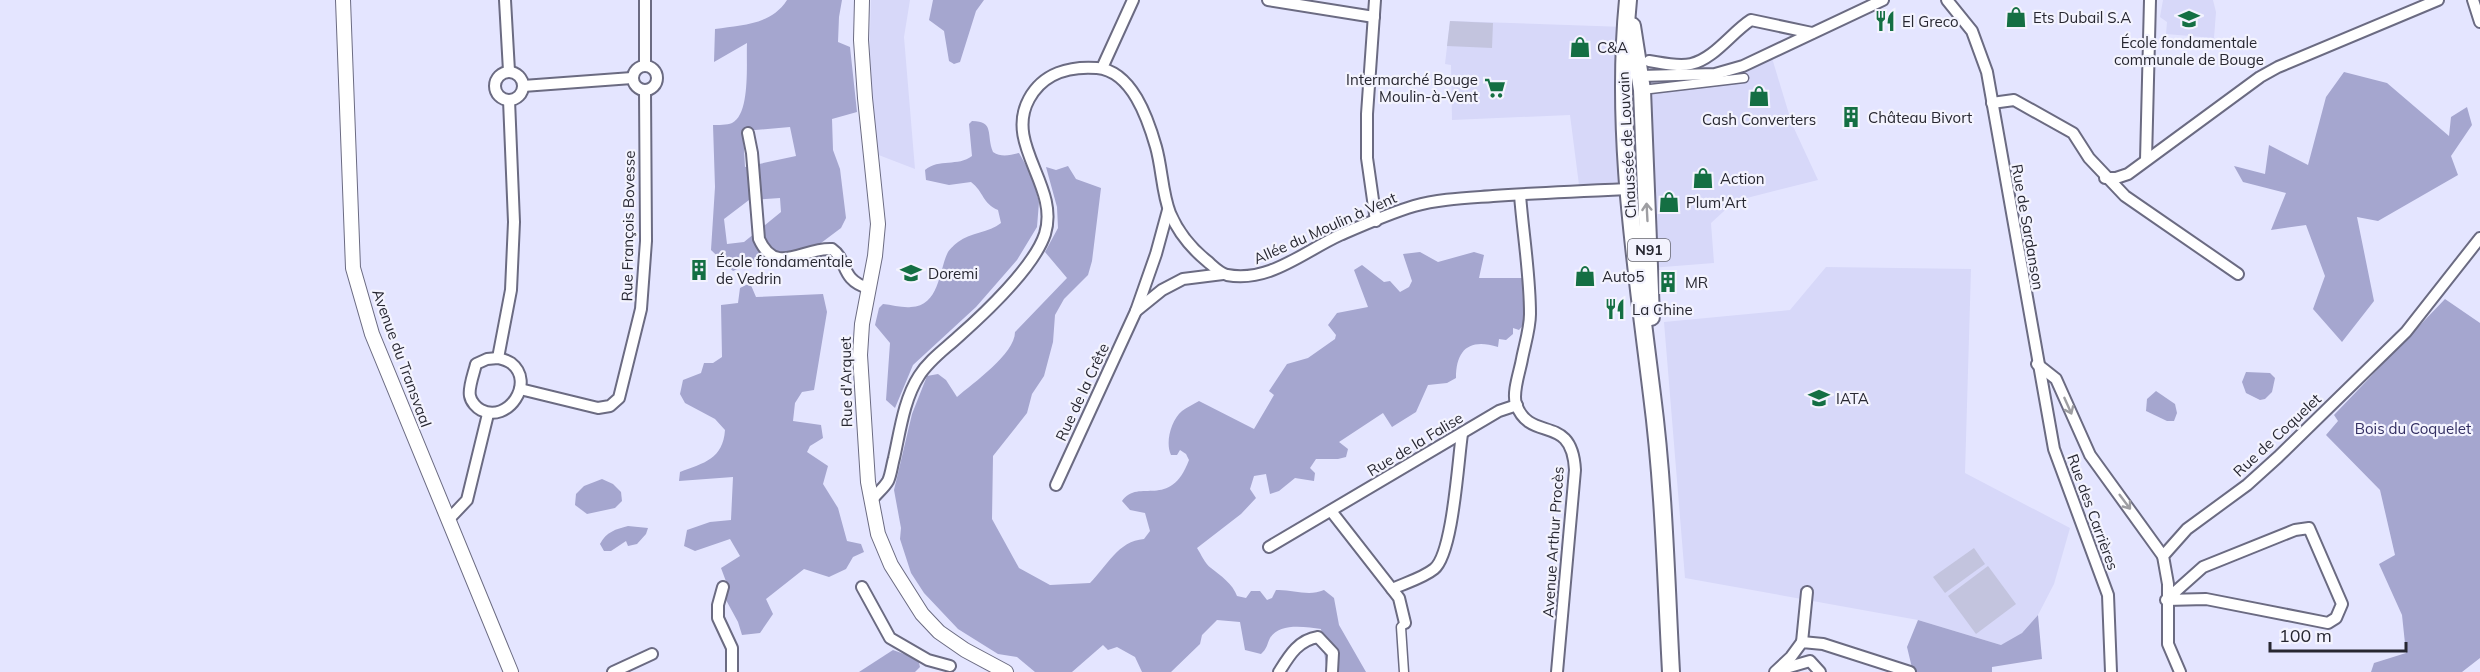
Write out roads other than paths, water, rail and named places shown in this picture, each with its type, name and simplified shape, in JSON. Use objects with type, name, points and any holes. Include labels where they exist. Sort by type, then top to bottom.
[{"type":"main road","name":"Chaussée de Louvain","points":[[1628,0],[1622,75],[1628,189],[1641,241]]},
{"type":"main road","name":"Chaussée de Louvain","points":[[1628,0],[1641,83],[1645,183],[1641,241],[1634,263],[1652,396],[1662,499],[1671,672]]},
{"type":"main road","points":[[1622,75],[1641,83]]},
{"type":"main road","points":[[1628,189],[1645,183]]},
{"type":"street","name":"Avenue du Transvaal","points":[[344,0],[353,268],[372,334],[511,672]]},
{"type":"street","points":[[506,0],[509,71]]},
{"type":"street","name":"Rue François Bovesse","points":[[520,389],[598,408],[610,406],[619,398],[641,309],[646,240],[645,91],[654,87],[658,78],[654,69],[645,65],[645,0]]},
{"type":"street","name":"Rue d'Arquet","points":[[862,0],[861,40],[865,98],[878,224],[860,355],[863,424],[878,534],[891,565],[921,615],[939,632],[965,650],[1006,672]]},
{"type":"street","points":[[1102,68],[1132,0]]},
{"type":"street","points":[[1268,0],[1374,17]]},
{"type":"street","points":[[1375,0],[1367,114],[1367,158],[1376,221]]},
{"type":"street","points":[[1641,83],[1715,74],[1743,66],[1883,0]]},
{"type":"street","name":"Rue de Sardanson","points":[[1947,0],[1972,31],[1987,72],[2037,364]]},
{"type":"street","points":[[2146,160],[2150,0]]},
{"type":"street","points":[[2105,178],[2116,178],[2128,174],[2260,77],[2278,67],[2438,0]]},
{"type":"street","points":[[2474,0],[2480,22]]},
{"type":"street","points":[[1649,61],[1692,64],[1710,53],[1751,20],[1813,33]]},
{"type":"street","points":[[645,65],[636,69],[632,78],[636,87],[645,91]]},
{"type":"street","points":[[872,500],[888,482],[908,401],[920,374],[1015,279],[1045,235],[1047,214],[1045,196],[1023,141],[1020,125],[1029,98],[1047,78],[1063,70],[1080,67],[1102,68],[1118,76],[1132,91],[1156,146],[1168,210],[1179,232],[1202,257],[1223,274]]},
{"type":"street","points":[[509,71],[519,75],[524,86],[519,96],[508,100],[498,96],[494,85],[499,75],[509,71]]},
{"type":"street","points":[[524,86],[632,78]]},
{"type":"street","points":[[1641,83],[1744,78]]},
{"type":"street","points":[[498,358],[511,290],[514,233],[508,100]]},
{"type":"street","points":[[1992,103],[2014,100],[2073,133],[2089,159],[2105,178],[2154,218],[2238,274]]},
{"type":"street","points":[[748,133],[752,153],[759,238],[769,254],[777,259],[832,249],[853,280],[858,285],[868,288]]},
{"type":"street","name":"Allée du Moulin à Vent","points":[[1223,274],[1257,275],[1266,272],[1283,266],[1340,236],[1412,206],[1431,202],[1628,189]]},
{"type":"street","points":[[1517,405],[1515,398],[1530,315],[1520,195]]},
{"type":"street","name":"Rue de la Crête","points":[[1056,485],[1136,311],[1156,254],[1168,210]]},
{"type":"street","name":"Rue de Coquelet","points":[[2163,556],[2187,529],[2247,485],[2278,457],[2406,332],[2480,238]]},
{"type":"street","name":"Rue de la Crête","points":[[1136,311],[1162,290],[1184,279],[1223,274]]},
{"type":"street","points":[[487,358],[498,358],[512,363],[519,375],[520,389],[517,400],[503,411],[488,414],[476,407],[470,396],[476,364],[487,358]]},
{"type":"street","points":[[2037,364],[2056,379],[2090,455],[2163,556],[2168,584],[2166,600],[2168,644],[2180,672]]},
{"type":"street","name":"Rue des Carrières","points":[[2037,364],[2054,449],[2108,595],[2111,672]]},
{"type":"street","name":"Rue de la Falise","points":[[1269,547],[1499,411],[1517,405]]},
{"type":"street","name":"Avenue Arthur Procès","points":[[1517,405],[1523,416],[1537,427],[1558,433],[1568,441],[1574,452],[1575,470],[1557,672]]},
{"type":"street","points":[[448,520],[467,501],[488,414]]},
{"type":"street","points":[[1392,589],[1435,569],[1440,561],[1448,542],[1462,434]]},
{"type":"street","points":[[1331,511],[1399,598],[1406,623],[1401,627],[1404,672]]},
{"type":"street","points":[[2309,528],[2342,604],[2337,618],[2328,624],[2206,599],[2166,600],[2203,567],[2295,530],[2309,528]]},
{"type":"street","points":[[723,587],[718,605],[718,618],[732,648],[732,672]]},
{"type":"street","points":[[862,587],[890,638],[928,660],[950,666]]},
{"type":"street","points":[[1777,671],[1802,642],[1807,592]]},
{"type":"street","points":[[1279,672],[1289,656],[1299,646],[1307,639],[1318,637],[1333,653],[1332,672]]},
{"type":"street","points":[[1802,642],[1823,644],[1910,672]]},
{"type":"street","points":[[613,672],[652,654]]},
{"type":"street","points":[[1777,671],[1810,661],[1820,672]]},
{"type":"place","name":"Ets Dubail S.A","points":[[2016,17]]},
{"type":"place","name":"École fondamentale communale de Bouge","points":[[2189,19]]},
{"type":"place","name":"El Greco","points":[[1885,21]]},
{"type":"place","name":"C&A","points":[[1580,47]]},
{"type":"place","name":"Intermarché Bouge Moulin-à-Vent","points":[[1495,88]]},
{"type":"place","name":"Cash Converters","points":[[1759,96]]},
{"type":"place","name":"Château Bivort","points":[[1851,117]]},
{"type":"place","name":"Action","points":[[1703,178]]},
{"type":"place","name":"Plum'Art","points":[[1669,202]]},
{"type":"place","name":"École fondamentale de Vedrin","points":[[699,270]]},
{"type":"place","name":"Doremi","points":[[911,273]]},
{"type":"place","name":"Auto5","points":[[1585,276]]},
{"type":"place","name":"MR","points":[[1668,282]]},
{"type":"place","name":"La Chine","points":[[1615,309]]},
{"type":"place","name":"IATA","points":[[1819,398]]},
{"type":"park label","name":"Bois du Coquelet","points":[[2413,428]]}]
